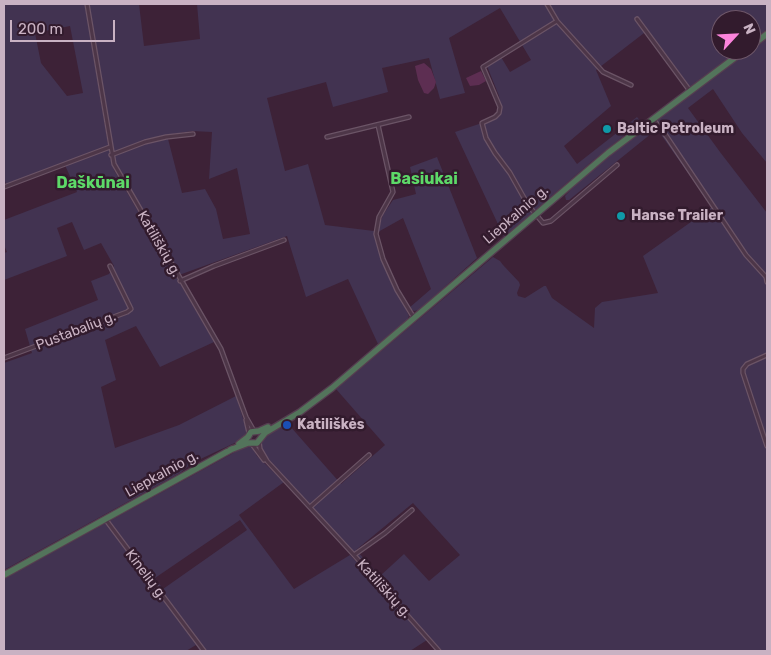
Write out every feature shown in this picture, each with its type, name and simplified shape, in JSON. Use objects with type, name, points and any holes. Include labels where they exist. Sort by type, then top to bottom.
[{"type":"highway","name":"Liepkalnio g.","points":[[4,575],[254,437],[308,405],[349,374],[604,156],[732,60]]},
{"type":"street","name":"Katiliškių g.","points":[[87,4],[110,147],[118,174],[221,349],[261,457],[267,461]]},
{"type":"street","points":[[547,4],[557,20],[603,72],[632,85]]},
{"type":"street","points":[[637,19],[690,91]]},
{"type":"street","points":[[557,20],[484,67],[500,106],[498,114],[482,124],[484,133],[490,146],[505,164],[535,215],[544,223],[551,221],[616,165]]},
{"type":"street","points":[[327,137],[409,117]]},
{"type":"street","points":[[653,119],[746,255],[766,277],[767,282]]},
{"type":"street","points":[[378,125],[394,192],[379,216],[376,234],[390,276],[402,301],[414,318]]},
{"type":"street","points":[[112,155],[145,142],[193,134]]},
{"type":"street","points":[[4,187],[110,147]]},
{"type":"street","points":[[180,281],[284,240]]},
{"type":"street","name":"Pustabalių g.","points":[[4,358],[131,309],[110,266]]},
{"type":"street","points":[[767,355],[747,364],[743,373],[767,446]]},
{"type":"street","name":"Katiliškių g.","points":[[254,437],[267,461],[440,651]]},
{"type":"street","points":[[310,507],[369,455]]},
{"type":"street","points":[[354,555],[412,510]]},
{"type":"street","name":"Kinelių g.","points":[[105,519],[204,651]]},
{"type":"shaded area","points":[[4,4],[85,4],[110,156],[114,170],[214,342],[160,367],[136,326],[105,340],[116,380],[101,387],[115,448],[179,425],[236,396],[247,431],[243,439],[192,463],[180,473],[4,570],[4,363],[32,353],[25,329],[98,300],[91,281],[109,274],[114,266],[101,243],[84,250],[72,222],[57,228],[67,256],[4,280],[4,253],[7,252],[4,245],[4,220],[77,192],[64,163],[6,184],[4,179]],"holes":[[[70,26],[83,93],[67,96],[41,63],[35,33]]]},
{"type":"shaded area","points":[[89,4],[139,4],[144,46],[200,39],[197,4],[767,4],[767,29],[761,34],[761,10],[711,10],[711,60],[726,60],[690,87],[648,30],[596,70],[611,106],[564,146],[577,164],[637,117],[641,122],[504,237],[455,132],[500,116],[499,96],[487,66],[501,57],[510,72],[531,60],[500,8],[449,38],[465,93],[440,99],[429,58],[382,68],[388,92],[333,107],[326,82],[267,98],[285,171],[308,164],[325,225],[374,231],[383,262],[409,316],[407,320],[378,344],[348,279],[306,297],[287,236],[179,275],[115,163]],"holes":[[[192,131],[212,132],[209,179],[237,168],[250,234],[223,239],[216,209],[205,189],[182,193],[167,135]]]},
{"type":"shaded area","points":[[767,37],[767,163],[742,133],[713,89],[688,108],[767,213],[767,651],[442,651],[261,449],[263,438],[269,433],[289,425],[341,484],[385,445],[336,389],[493,257],[500,261],[519,282],[518,296],[525,298],[546,286],[552,298],[594,328],[595,308],[602,302],[658,293],[643,256],[712,207],[657,129],[569,200],[566,200],[565,196],[576,184],[611,155],[737,60],[761,60],[761,42]],"holes":[[[413,503],[460,555],[429,581],[404,554],[380,576],[356,550]]]},
{"type":"shaded area","points":[[424,63],[431,69],[436,82],[434,88],[428,94],[424,93],[418,80],[415,66]]},
{"type":"shaded area","points":[[481,71],[486,81],[479,85],[470,86],[466,78]]},
{"type":"shaded area","points":[[437,157],[477,258],[419,310],[414,311],[409,308],[431,289],[403,218],[378,232],[383,215],[393,200],[416,194],[410,167]]},
{"type":"shaded area","points":[[246,446],[252,447],[257,456],[284,482],[239,515],[294,589],[350,555],[427,640],[410,651],[200,651],[196,645],[186,651],[4,651],[4,579]],"holes":[[[240,520],[247,530],[163,589],[155,578]]]},
{"type":"place","name":"Baltic Petroleum","points":[[607,129]]},
{"type":"place","name":"Hanse Trailer","points":[[621,216]]},
{"type":"place","name":"Katiliškės","points":[[287,425]]},
{"type":"district","name":"Basiukai","points":[[424,179]]},
{"type":"district","name":"Daškūnai","points":[[93,183]]}]
